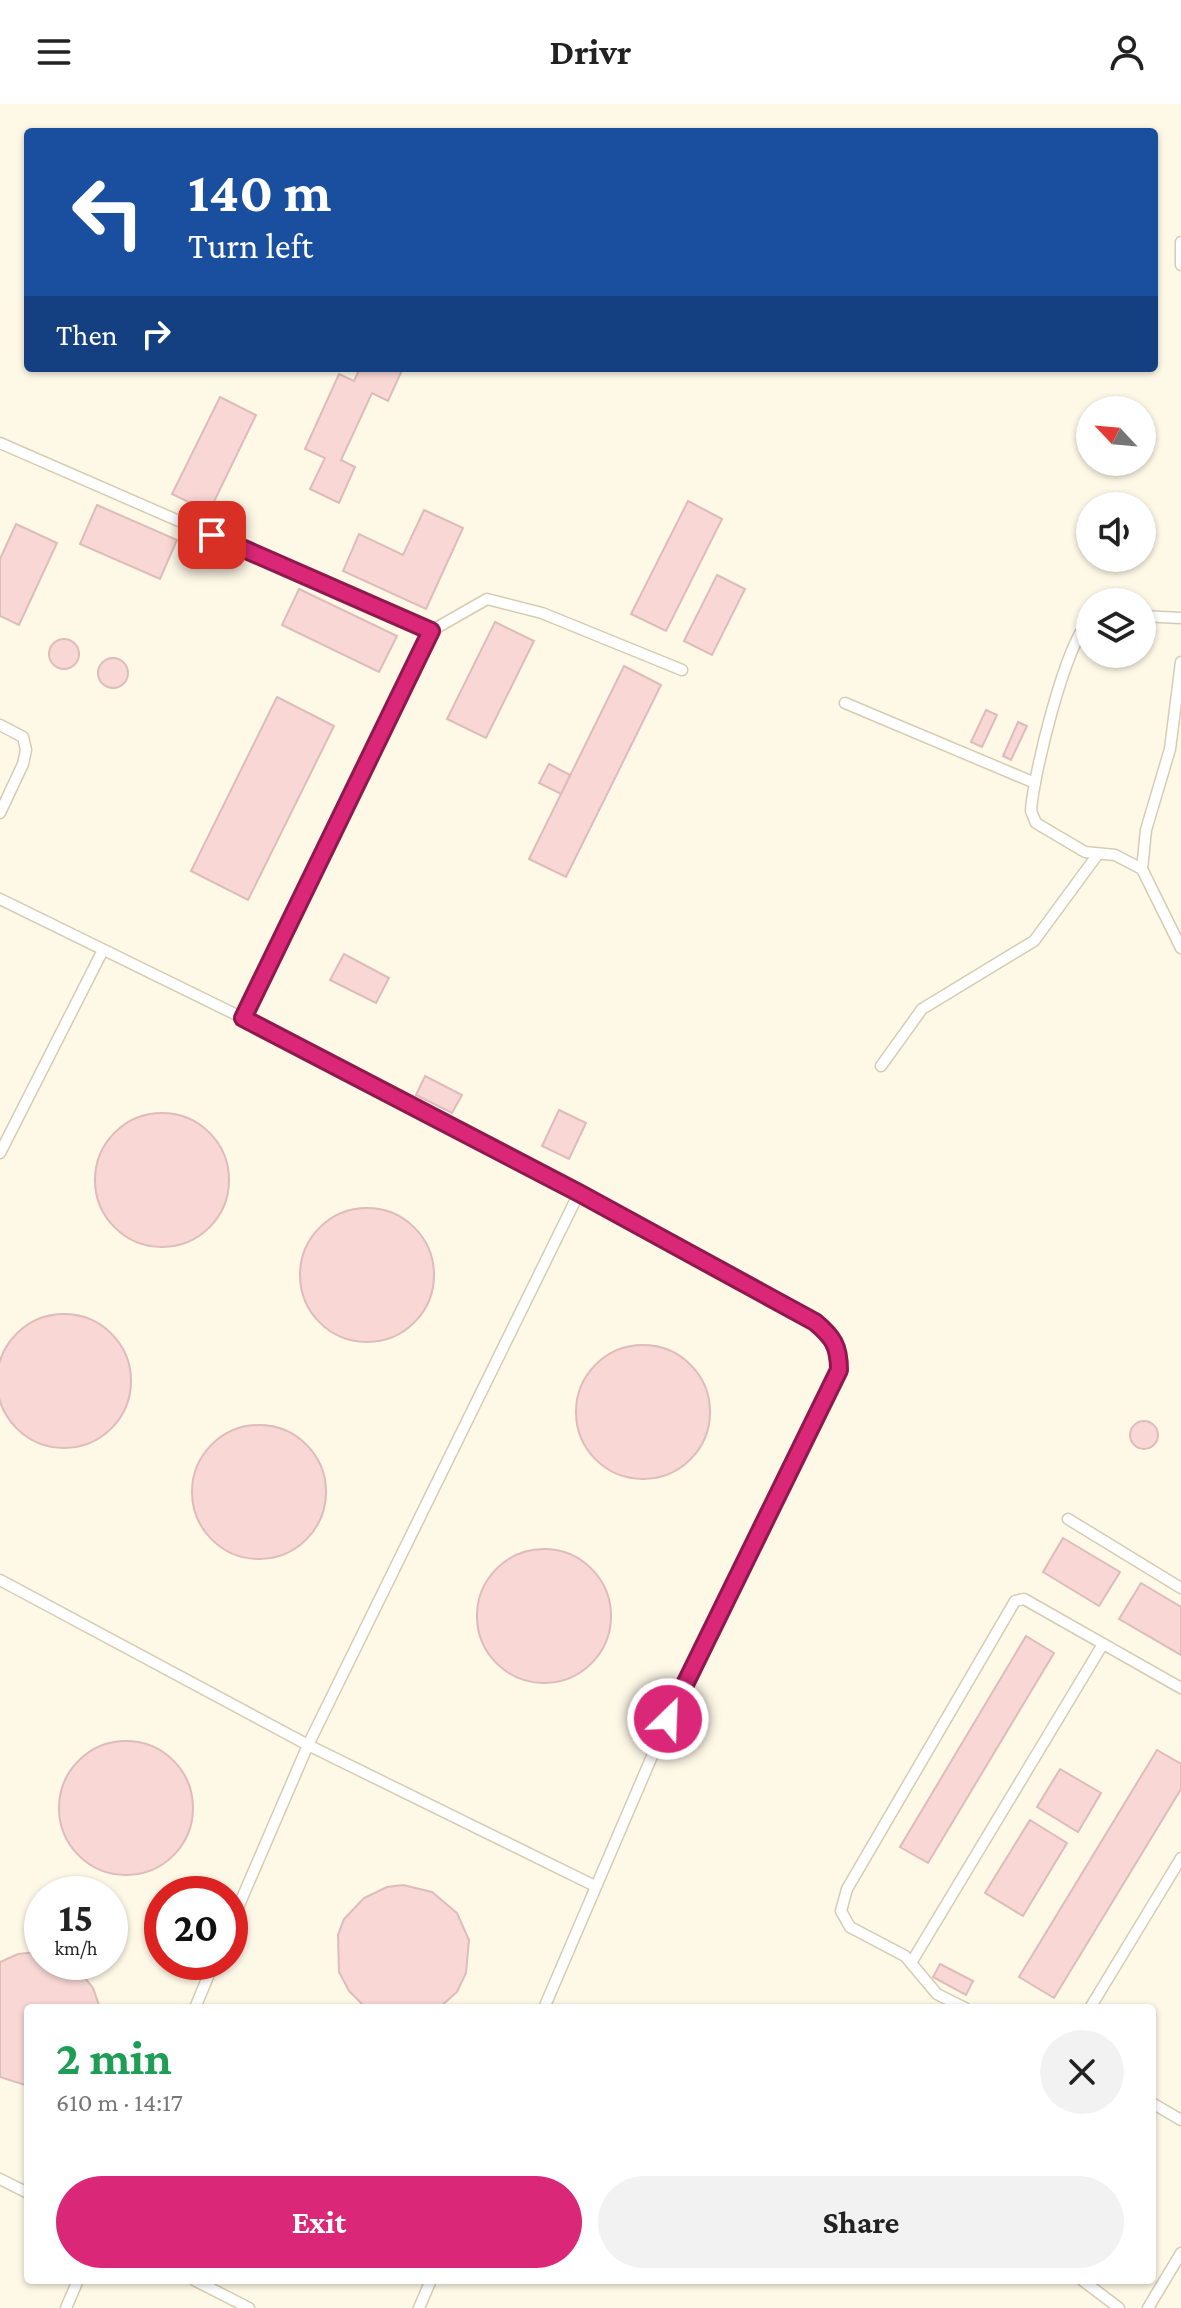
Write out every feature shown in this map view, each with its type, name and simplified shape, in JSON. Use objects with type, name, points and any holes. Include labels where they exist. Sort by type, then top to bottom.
[{"type":"lane","points":[[1181,242],[1181,265]]},
{"type":"lane","points":[[0,443],[431,631]]},
{"type":"lane","points":[[243,1018],[431,631],[487,599],[542,613],[682,670]]},
{"type":"lane","points":[[1156,617],[1181,618]]},
{"type":"lane","points":[[1076,649],[1060,680],[1031,811],[1036,823],[1085,852],[1115,855],[1142,869]]},
{"type":"lane","points":[[1181,662],[1170,749],[1146,830],[1142,869],[1181,948]]},
{"type":"lane","points":[[845,703],[1035,783]]},
{"type":"lane","points":[[0,725],[23,737],[26,750],[0,813]]},
{"type":"lane","points":[[881,1066],[922,1009],[1034,941],[1098,854]]},
{"type":"lane","points":[[0,899],[102,952],[243,1018],[579,1193],[815,1322],[831,1335],[839,1349],[839,1370],[680,1691],[546,2004]]},
{"type":"lane","points":[[0,1153],[102,952]]},
{"type":"lane","points":[[248,1884],[308,1745],[579,1193]]},
{"type":"lane","points":[[1068,1519],[1181,1588]]},
{"type":"lane","points":[[0,1580],[308,1745],[595,1886]]},
{"type":"lane","points":[[957,2004],[937,1994],[905,1956],[850,1927],[841,1911],[847,1889],[1015,1601],[1024,1599],[1181,1688]]},
{"type":"lane","points":[[911,1963],[1103,1644]]},
{"type":"lane","points":[[1092,2004],[1181,1858]]},
{"type":"lane","points":[[197,2004],[207,1980]]},
{"type":"lane","points":[[1156,2105],[1181,2120]]},
{"type":"lane","points":[[0,2179],[24,2191]]},
{"type":"lane","points":[[1148,2308],[1181,2253]]},
{"type":"lane","points":[[66,2308],[76,2284]]},
{"type":"lane","points":[[202,2284],[249,2308]]},
{"type":"lane","points":[[419,2308],[429,2284]]},
{"type":"lane","points":[[1087,2284],[1119,2308]]},
{"type":"building","points":[[358,372],[401,372],[388,401],[372,393],[341,460],[355,467],[339,503],[310,489],[325,458],[305,449],[339,374],[354,381]]},
{"type":"building","points":[[220,397],[256,415],[209,512],[172,494]]},
{"type":"building","points":[[688,501],[722,519],[666,631],[631,614]]},
{"type":"building","points":[[97,505],[177,540],[160,579],[80,544]]},
{"type":"building","points":[[424,510],[463,528],[426,609],[343,571],[359,534],[403,555]]},
{"type":"building","points":[[16,524],[57,543],[19,625],[0,616],[0,559]]},
{"type":"building","points":[[717,575],[745,589],[712,655],[684,641]]},
{"type":"building","points":[[299,589],[397,636],[379,672],[282,625]]},
{"type":"building","points":[[495,622],[534,641],[486,738],[447,719]]},
{"type":"building","points":[[64,639],[74,644],[79,654],[74,664],[64,669],[54,664],[49,654],[54,644]]},
{"type":"building","points":[[113,658],[119,659],[127,667],[127,679],[119,687],[113,688],[107,687],[99,679],[98,673],[99,667],[107,659]]},
{"type":"building","points":[[624,666],[661,685],[566,877],[529,859]]},
{"type":"building","points":[[277,697],[334,726],[248,900],[191,871]]},
{"type":"building","points":[[986,710],[997,715],[982,747],[971,742]]},
{"type":"building","points":[[1018,722],[1027,726],[1011,760],[1003,756]]},
{"type":"building","points":[[549,764],[570,775],[561,794],[539,783]]},
{"type":"building","points":[[344,954],[389,978],[376,1003],[330,980]]},
{"type":"building","points":[[425,1076],[462,1095],[452,1113],[416,1095]]},
{"type":"building","points":[[559,1110],[586,1123],[569,1159],[542,1146]]},
{"type":"building","points":[[162,1113],[188,1118],[209,1133],[224,1154],[229,1180],[224,1206],[209,1227],[188,1242],[162,1247],[136,1242],[115,1227],[100,1206],[95,1180],[100,1154],[115,1133],[136,1118]]},
{"type":"building","points":[[367,1208],[393,1213],[414,1228],[429,1249],[434,1275],[429,1301],[414,1322],[393,1337],[367,1342],[341,1337],[320,1322],[305,1301],[300,1275],[305,1249],[320,1228],[341,1213]]},
{"type":"building","points":[[51,1316],[77,1316],[101,1326],[119,1344],[129,1368],[129,1394],[119,1418],[101,1436],[77,1446],[51,1446],[27,1436],[9,1418],[-1,1394],[-1,1368],[9,1344],[27,1326]]},
{"type":"building","points":[[643,1345],[669,1350],[690,1365],[705,1386],[710,1412],[705,1438],[690,1459],[669,1474],[643,1479],[617,1474],[596,1459],[581,1438],[576,1412],[581,1386],[596,1365],[617,1350]]},
{"type":"building","points":[[1144,1421],[1154,1425],[1158,1435],[1154,1445],[1144,1449],[1134,1445],[1130,1435],[1134,1425]]},
{"type":"building","points":[[259,1425],[285,1430],[306,1445],[321,1466],[326,1492],[321,1518],[306,1539],[285,1554],[259,1559],[233,1554],[212,1539],[197,1518],[192,1492],[197,1466],[212,1445],[233,1430]]},
{"type":"building","points":[[1063,1538],[1120,1572],[1099,1606],[1043,1572]]},
{"type":"building","points":[[544,1549],[570,1554],[591,1569],[606,1590],[611,1616],[606,1642],[591,1663],[570,1678],[544,1683],[518,1678],[497,1663],[482,1642],[477,1616],[482,1590],[497,1569],[518,1554]]},
{"type":"building","points":[[1141,1583],[1181,1607],[1181,1655],[1119,1619]]},
{"type":"building","points":[[1026,1636],[1054,1653],[928,1863],[900,1847]]},
{"type":"building","points":[[126,1741],[152,1746],[173,1761],[188,1782],[193,1808],[188,1834],[173,1855],[152,1870],[126,1875],[100,1870],[79,1855],[64,1834],[59,1808],[64,1782],[79,1761],[100,1746]]},
{"type":"building","points":[[1157,1750],[1181,1764],[1181,1789],[1054,1998],[1019,1977]]},
{"type":"building","points":[[1060,1769],[1101,1793],[1078,1832],[1037,1807]]},
{"type":"building","points":[[1030,1820],[1067,1843],[1023,1916],[985,1893]]},
{"type":"building","points":[[403,1885],[432,1892],[457,1913],[469,1940],[466,1973],[457,1992],[444,2004],[362,2004],[349,1991],[339,1972],[338,1935],[344,1919],[364,1898],[387,1887]]},
{"type":"building","points":[[24,1953],[24,1980],[87,1980],[99,2004],[24,2004],[24,2085],[0,2077],[0,1962]]},
{"type":"building","points":[[940,1964],[973,1981],[966,1995],[933,1977]]},
{"type":"route","points":[[212,535],[431,631],[243,1018],[579,1193],[815,1322],[831,1335],[839,1349],[839,1370],[668,1719]]}]
